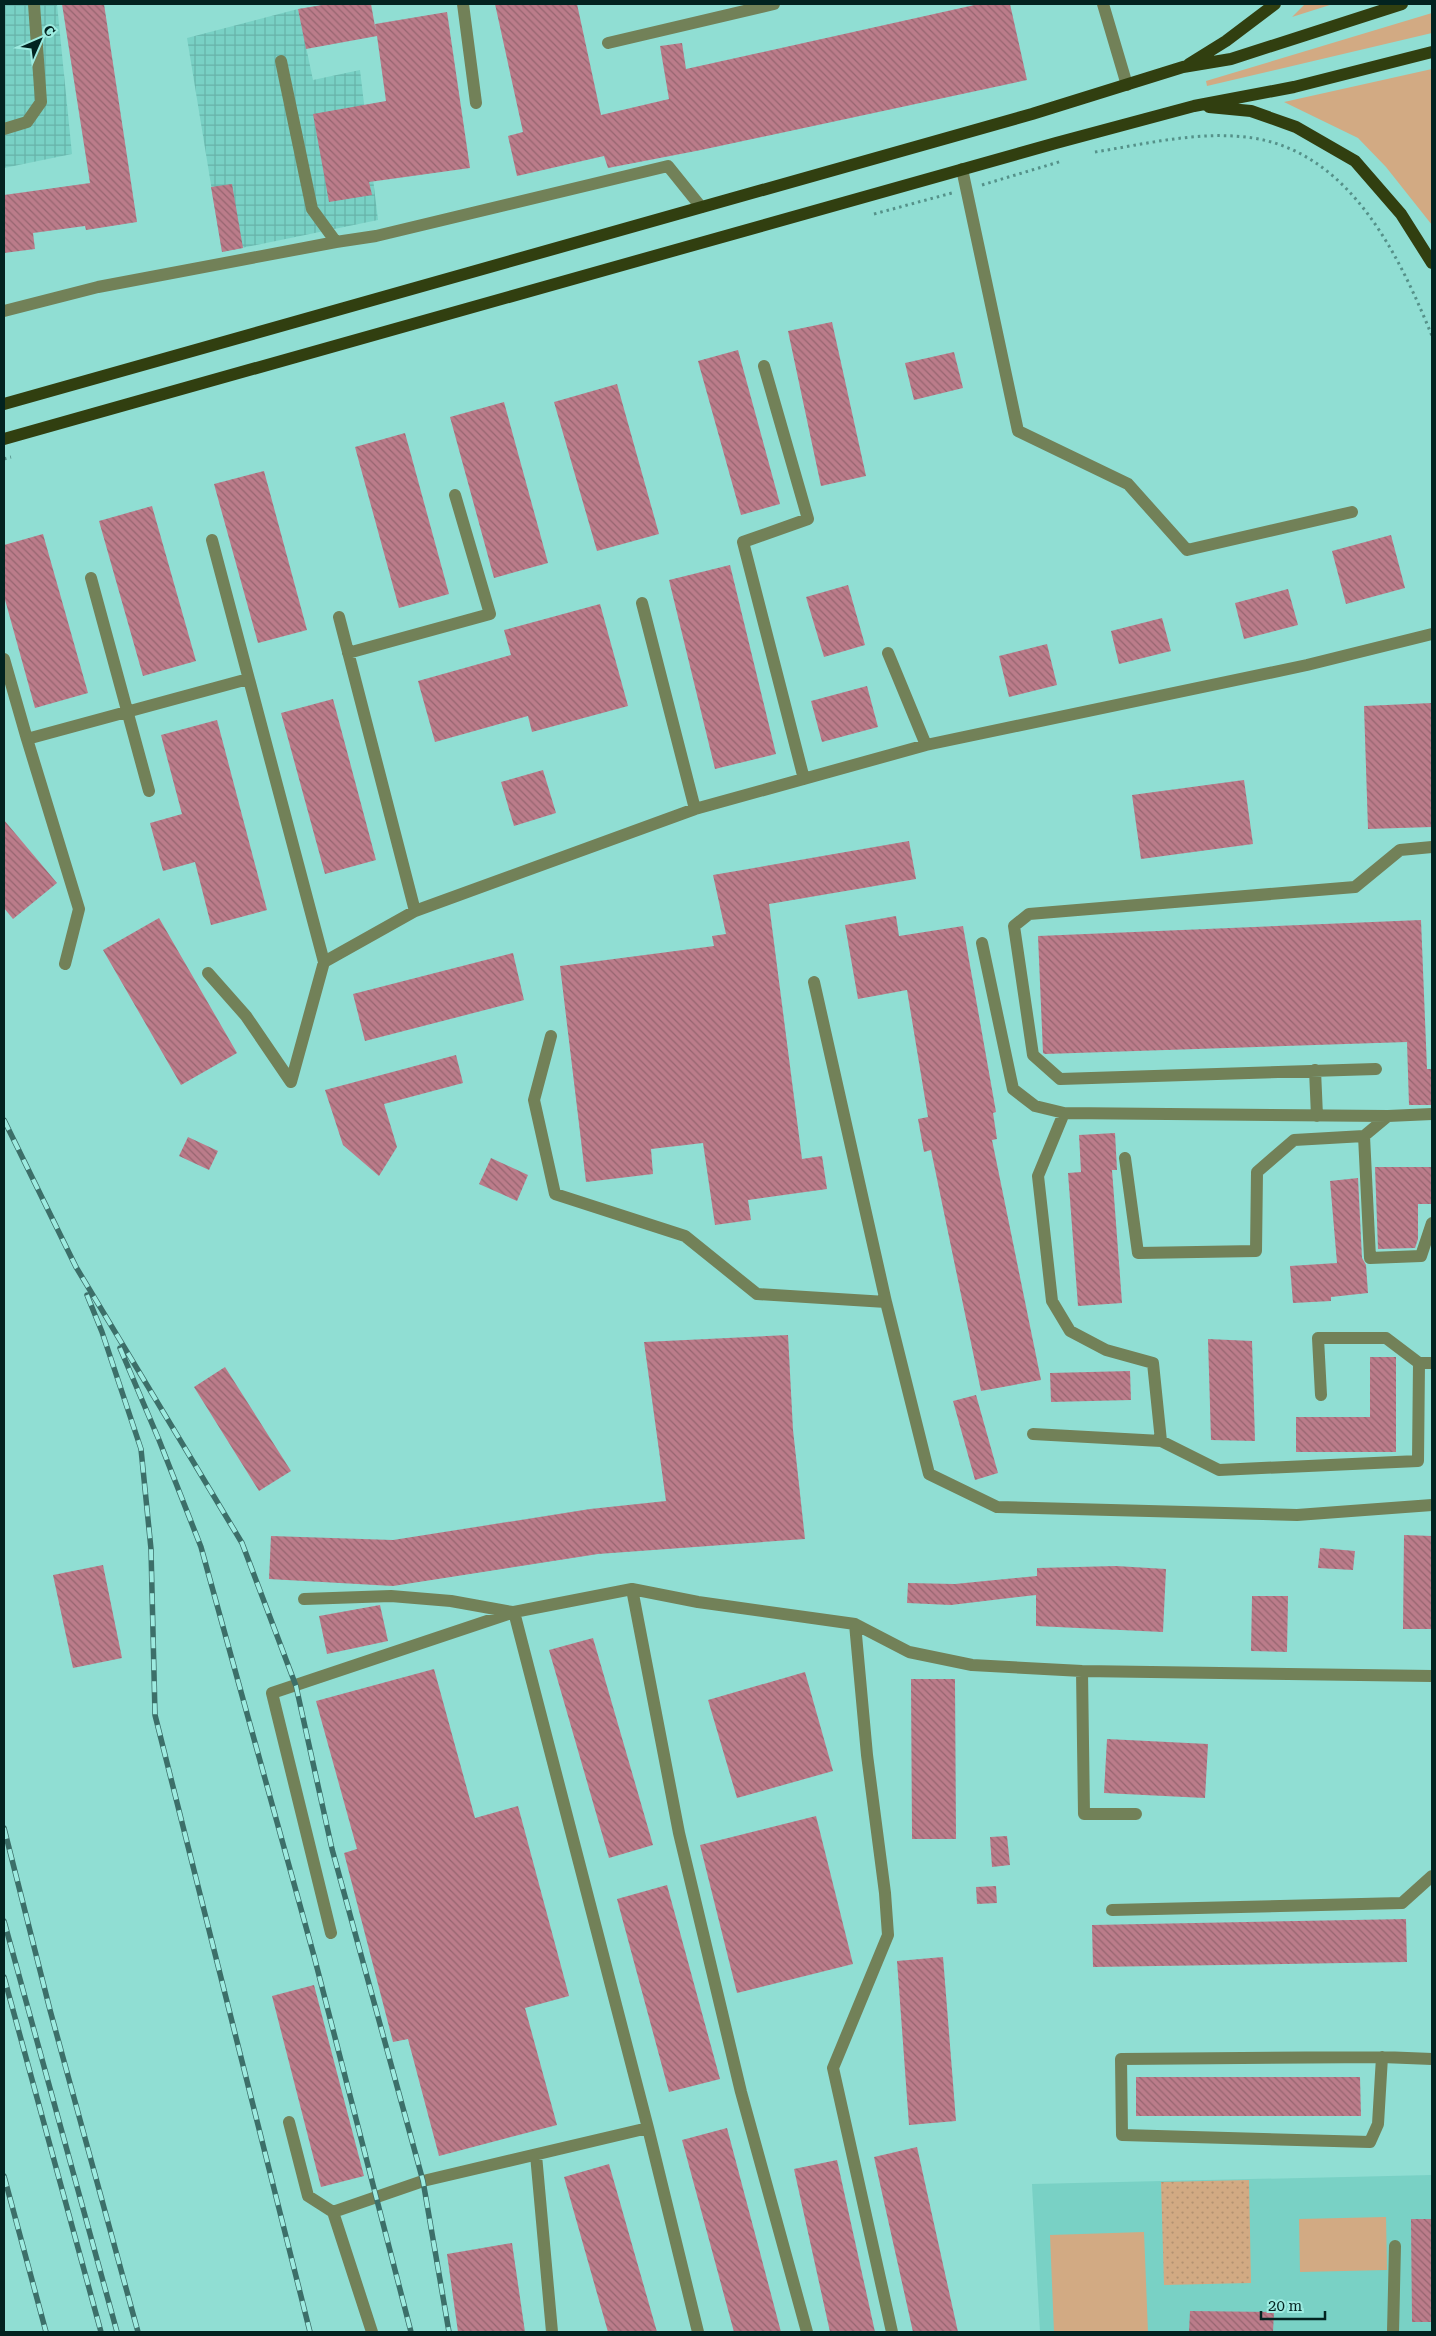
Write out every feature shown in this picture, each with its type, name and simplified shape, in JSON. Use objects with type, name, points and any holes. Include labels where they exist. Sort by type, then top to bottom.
[{"type":"main road","points":[[4,404],[701,207],[1183,68],[1231,60],[1402,4]]},
{"type":"main road","points":[[1183,68],[1226,41],[1269,6]]},
{"type":"main road","points":[[4,439],[962,169],[1194,106],[1294,87],[1432,52]]},
{"type":"main road","points":[[1194,106],[1251,111],[1296,127],[1355,161],[1401,214],[1432,263]]},
{"type":"lane","points":[[4,128],[28,122],[41,102],[34,4]]},
{"type":"lane","points":[[463,4],[476,103]]},
{"type":"lane","points":[[608,44],[774,4]]},
{"type":"lane","points":[[1103,4],[1127,85]]},
{"type":"lane","points":[[281,61],[312,208],[336,242]]},
{"type":"lane","points":[[4,311],[98,287],[376,236],[668,166],[701,207]]},
{"type":"lane","points":[[962,169],[1018,432],[1128,484],[1187,550],[1352,512]]},
{"type":"lane","points":[[764,366],[808,519],[743,542],[804,779]]},
{"type":"lane","points":[[348,653],[490,614],[455,495]]},
{"type":"lane","points":[[208,973],[246,1016],[291,1082],[324,962],[212,540]]},
{"type":"lane","points":[[91,578],[129,710],[149,790]]},
{"type":"lane","points":[[642,603],[695,809]]},
{"type":"lane","points":[[339,617],[415,911]]},
{"type":"lane","points":[[324,962],[415,911],[695,809],[926,745],[1307,665],[1432,634]]},
{"type":"lane","points":[[888,653],[926,745]]},
{"type":"lane","points":[[4,659],[79,909],[65,964]]},
{"type":"lane","points":[[27,739],[248,679]]},
{"type":"lane","points":[[1376,1068],[1060,1079],[1033,1056],[1014,926],[1029,914],[1355,887],[1400,850],[1432,847]]},
{"type":"lane","points":[[982,942],[1013,1089],[1035,1106],[1064,1113],[1317,1116],[1432,1114]]},
{"type":"lane","points":[[814,982],[886,1302],[929,1474],[997,1507],[1297,1514],[1432,1505]]},
{"type":"lane","points":[[551,1036],[534,1100],[555,1194],[685,1236],[757,1294],[886,1302]]},
{"type":"lane","points":[[1315,1070],[1317,1116]]},
{"type":"lane","points":[[1064,1113],[1038,1176],[1052,1302],[1070,1331],[1106,1350],[1153,1363],[1160,1441]]},
{"type":"lane","points":[[1125,1158],[1138,1253],[1256,1250],[1256,1172],[1294,1140],[1364,1136],[1388,1116]]},
{"type":"lane","points":[[1364,1136],[1370,1258],[1421,1256],[1432,1223]]},
{"type":"lane","points":[[1321,1395],[1318,1338],[1386,1338],[1419,1363],[1432,1363]]},
{"type":"lane","points":[[1033,1434],[1160,1441],[1219,1470],[1418,1462],[1419,1363]]},
{"type":"lane","points":[[632,1589],[679,1833],[741,2092],[808,2332]]},
{"type":"lane","points":[[331,1932],[272,1693],[514,1612],[632,1589],[698,1602],[855,1624],[909,1652],[972,1665],[1082,1671],[1432,1676]]},
{"type":"lane","points":[[304,1599],[391,1596],[451,1601],[514,1612]]},
{"type":"lane","points":[[514,1612],[648,2128],[698,2332]]},
{"type":"lane","points":[[855,1624],[867,1755],[885,1893],[888,1935],[832,2068],[892,2332]]},
{"type":"lane","points":[[1082,1671],[1084,1814],[1136,1814]]},
{"type":"lane","points":[[1112,1910],[1402,1904],[1432,1876]]},
{"type":"lane","points":[[1382,2057],[1378,2124],[1370,2142],[1122,2135],[1121,2059],[1382,2057],[1432,2059]]},
{"type":"lane","points":[[289,2122],[308,2196],[333,2212],[372,2332]]},
{"type":"lane","points":[[333,2212],[423,2181],[648,2128]]},
{"type":"lane","points":[[536,2155],[552,2332]]},
{"type":"lane","points":[[1393,2332],[1395,2246]]},
{"type":"path","points":[[1086,153],[1204,136],[1253,138],[1287,147],[1322,167],[1356,199],[1387,241],[1409,283],[1432,336]]},
{"type":"path","points":[[872,214],[967,189],[1068,159]]},
{"type":"path","points":[[4,459],[13,456]]},
{"type":"shaded area","points":[[4,4],[57,4],[72,154],[4,168]]},
{"type":"shaded area","points":[[1305,4],[1333,4],[1292,17]]},
{"type":"shaded area","points":[[298,9],[313,80],[360,70],[378,220],[222,252],[187,38]]},
{"type":"shaded area","points":[[1432,13],[1432,33],[1207,86],[1206,81]]},
{"type":"shaded area","points":[[1432,69],[1432,225],[1386,167],[1358,138],[1284,102]]},
{"type":"shaded area","points":[[1432,2175],[1432,2332],[1040,2332],[1032,2184]]},
{"type":"shaded area","points":[[1249,2180],[1251,2283],[1164,2285],[1161,2182]]},
{"type":"shaded area","points":[[1386,2217],[1387,2270],[1300,2272],[1299,2219]]},
{"type":"shaded area","points":[[1144,2232],[1148,2332],[1054,2332],[1050,2235]]},
{"type":"building","points":[[62,4],[104,4],[137,222],[86,230],[85,226],[33,233],[35,249],[4,253],[4,195],[90,183]]},
{"type":"building","points":[[328,4],[371,4],[376,32],[375,24],[447,12],[470,168],[369,182],[372,195],[329,202],[313,114],[386,101],[377,36],[306,49],[298,9]]},
{"type":"building","points":[[495,4],[577,4],[601,115],[669,99],[660,46],[682,43],[686,69],[979,4],[1010,4],[1027,80],[608,168],[604,156],[517,176],[508,136],[523,132]]},
{"type":"building","points":[[232,184],[243,248],[222,252],[211,187]]},
{"type":"building","points":[[832,322],[866,476],[821,486],[788,331]]},
{"type":"building","points":[[738,350],[780,504],[741,515],[698,361]]},
{"type":"building","points":[[954,352],[963,388],[914,400],[905,363]]},
{"type":"building","points":[[617,384],[659,534],[597,551],[554,402]]},
{"type":"building","points":[[504,402],[548,563],[494,578],[450,417]]},
{"type":"building","points":[[405,433],[449,594],[399,608],[355,447]]},
{"type":"building","points":[[264,471],[307,630],[258,643],[214,484]]},
{"type":"building","points":[[152,506],[196,661],[143,676],[99,521]]},
{"type":"building","points":[[43,534],[88,693],[35,708],[4,596],[4,545]]},
{"type":"building","points":[[1391,535],[1405,588],[1346,604],[1332,551]]},
{"type":"building","points":[[730,565],[776,754],[715,769],[669,580]]},
{"type":"building","points":[[848,585],[865,645],[824,657],[806,597]]},
{"type":"building","points":[[1288,589],[1298,625],[1244,639],[1235,603]]},
{"type":"building","points":[[600,604],[628,706],[532,732],[528,716],[435,742],[418,681],[511,655],[504,630]]},
{"type":"building","points":[[1162,618],[1171,651],[1119,664],[1111,631]]},
{"type":"building","points":[[1047,644],[1057,685],[1009,697],[999,656]]},
{"type":"building","points":[[867,686],[878,727],[822,742],[811,701]]},
{"type":"building","points":[[333,699],[376,860],[325,874],[281,713]]},
{"type":"building","points":[[1432,703],[1432,827],[1368,829],[1364,706]]},
{"type":"building","points":[[217,720],[267,910],[211,925],[195,862],[163,871],[150,823],[182,814],[161,735]]},
{"type":"building","points":[[543,770],[556,813],[514,826],[501,782]]},
{"type":"building","points":[[1244,780],[1253,844],[1141,859],[1132,795]]},
{"type":"building","points":[[4,820],[57,883],[13,919],[4,908]]},
{"type":"building","points":[[909,841],[916,879],[769,904],[802,1159],[822,1156],[827,1189],[748,1200],[751,1220],[715,1225],[703,1143],[651,1149],[653,1174],[586,1182],[560,966],[714,946],[712,936],[726,934],[713,875]]},
{"type":"building","points":[[896,916],[899,936],[963,926],[996,1112],[993,1113],[997,1139],[992,1140],[1041,1380],[981,1391],[931,1150],[924,1152],[918,1119],[928,1117],[907,990],[858,999],[845,925]]},
{"type":"building","points":[[159,918],[237,1053],[181,1085],[103,950]]},
{"type":"building","points":[[1421,920],[1427,1069],[1432,1069],[1432,1105],[1409,1105],[1407,1042],[1043,1053],[1038,936]]},
{"type":"building","points":[[513,953],[524,1000],[365,1041],[353,994]]},
{"type":"building","points":[[456,1055],[463,1083],[384,1104],[397,1147],[379,1176],[343,1145],[325,1090]]},
{"type":"building","points":[[1115,1133],[1117,1170],[1112,1170],[1122,1303],[1078,1306],[1068,1173],[1081,1172],[1079,1135]]},
{"type":"building","points":[[188,1137],[218,1151],[209,1170],[179,1156]]},
{"type":"building","points":[[491,1158],[528,1175],[517,1201],[479,1184]]},
{"type":"building","points":[[1375,1167],[1432,1167],[1432,1204],[1418,1204],[1418,1239],[1415,1248],[1378,1249]]},
{"type":"building","points":[[1358,1178],[1362,1258],[1366,1265],[1368,1293],[1331,1297],[1331,1301],[1293,1303],[1290,1266],[1337,1263],[1330,1181]]},
{"type":"building","points":[[788,1335],[793,1430],[805,1539],[598,1554],[393,1586],[269,1579],[271,1536],[393,1540],[590,1509],[666,1501],[644,1342]]},
{"type":"building","points":[[1208,1339],[1252,1341],[1255,1441],[1211,1440]]},
{"type":"building","points":[[1370,1357],[1396,1357],[1396,1452],[1296,1452],[1296,1417],[1370,1417]]},
{"type":"building","points":[[225,1367],[291,1471],[259,1491],[194,1387]]},
{"type":"building","points":[[1130,1371],[1131,1400],[1051,1402],[1050,1373]]},
{"type":"building","points":[[976,1395],[998,1473],[975,1480],[953,1401]]},
{"type":"building","points":[[1404,1535],[1432,1536],[1432,1629],[1403,1629]]},
{"type":"building","points":[[1320,1548],[1355,1551],[1353,1570],[1318,1568]]},
{"type":"building","points":[[103,1565],[122,1658],[73,1668],[53,1575]]},
{"type":"building","points":[[1116,1566],[1166,1569],[1163,1632],[1036,1626],[1036,1595],[951,1605],[907,1603],[908,1583],[955,1584],[1037,1576],[1037,1568]]},
{"type":"building","points":[[1252,1596],[1288,1596],[1287,1652],[1251,1651]]},
{"type":"building","points":[[380,1605],[388,1641],[327,1654],[319,1616]]},
{"type":"building","points":[[593,1638],[653,1845],[609,1858],[549,1650]]},
{"type":"building","points":[[434,1669],[475,1818],[518,1806],[569,1996],[525,2008],[557,2125],[439,2156],[408,2039],[393,2042],[344,1853],[357,1849],[316,1701]]},
{"type":"building","points":[[805,1672],[833,1771],[737,1798],[708,1700]]},
{"type":"building","points":[[911,1679],[955,1679],[956,1839],[912,1839]]},
{"type":"building","points":[[1107,1739],[1208,1744],[1205,1798],[1104,1793]]},
{"type":"building","points":[[816,1816],[853,1964],[737,1993],[700,1845]]},
{"type":"building","points":[[1007,1836],[1010,1865],[992,1867],[990,1837]]},
{"type":"building","points":[[667,1885],[720,2079],[669,2092],[617,1899]]},
{"type":"building","points":[[996,1886],[997,1903],[977,1904],[976,1887]]},
{"type":"building","points":[[1406,1919],[1407,1962],[1093,1967],[1092,1925]]},
{"type":"building","points":[[943,1957],[956,2121],[909,2125],[897,1961]]},
{"type":"building","points":[[314,1985],[364,2176],[321,2187],[272,1996]]},
{"type":"building","points":[[1136,2077],[1360,2077],[1361,2116],[1136,2116]]},
{"type":"building","points":[[727,2128],[781,2332],[734,2332],[682,2140]]},
{"type":"building","points":[[917,2147],[958,2332],[913,2332],[874,2157]]},
{"type":"building","points":[[837,2160],[875,2332],[830,2332],[794,2169]]},
{"type":"building","points":[[609,2164],[657,2332],[608,2332],[564,2177]]},
{"type":"building","points":[[1411,2219],[1432,2219],[1432,2322],[1412,2322]]},
{"type":"building","points":[[512,2243],[525,2332],[458,2332],[447,2254]]},
{"type":"building","points":[[1190,2311],[1274,2312],[1273,2332],[1189,2332]]},
{"type":"railway","points":[[4,1120],[76,1267],[242,1543],[296,1686],[332,1849],[423,2181],[449,2332]]},
{"type":"railway","points":[[87,1295],[102,1332],[141,1449],[151,1549],[155,1715],[310,2332]]},
{"type":"railway","points":[[120,1348],[201,1547],[314,1956],[411,2332]]},
{"type":"railway","points":[[4,1828],[50,2010],[138,2332]]},
{"type":"railway","points":[[4,1921],[117,2332]]},
{"type":"railway","points":[[4,1977],[101,2332]]},
{"type":"railway","points":[[4,2176],[46,2332]]}]
